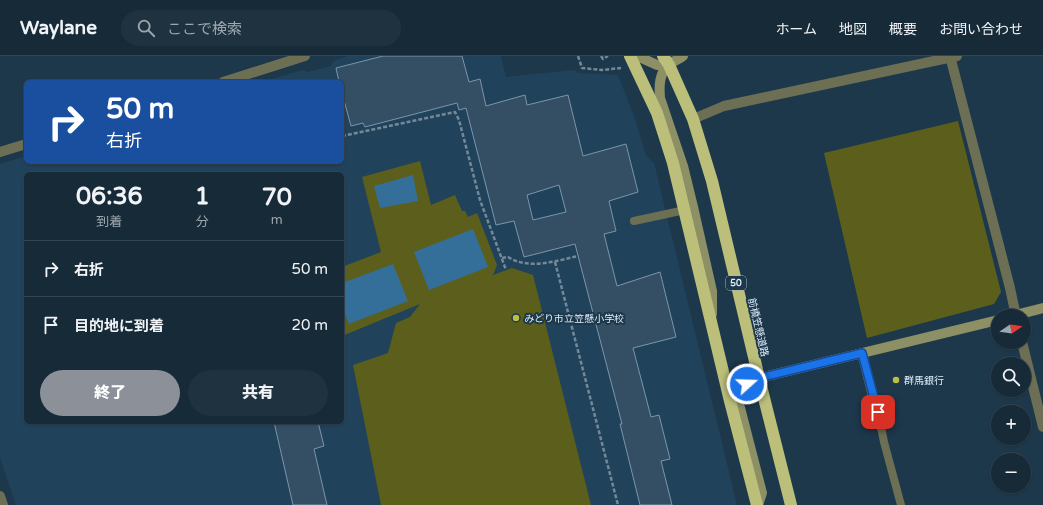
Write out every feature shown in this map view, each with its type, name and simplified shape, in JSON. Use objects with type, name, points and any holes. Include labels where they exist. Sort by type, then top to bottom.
[{"type":"highway","points":[[630,56],[655,110],[673,163],[712,326],[758,505]]},
{"type":"highway","name":"前橋笠懸道路","points":[[666,60],[693,119],[712,181],[791,505]]},
{"type":"street","points":[[229,80],[305,56]]},
{"type":"street","points":[[636,56],[657,65],[666,60],[683,56]]},
{"type":"street","points":[[693,119],[724,106],[952,57],[1010,288],[1014,309]]},
{"type":"street","points":[[666,60],[660,80],[660,98],[683,166],[712,291],[712,326]]},
{"type":"street","points":[[0,152],[24,145]]},
{"type":"street","points":[[1031,311],[1043,308]]},
{"type":"street","points":[[758,505],[762,493],[738,400],[741,391],[747,384],[759,378],[991,322]]},
{"type":"street","points":[[1024,349],[1043,427]]},
{"type":"street","points":[[862,353],[882,426]]},
{"type":"street","points":[[0,496],[3,505]]},
{"type":"lane","points":[[634,221],[685,210]]},
{"type":"lane","points":[[882,426],[884,442],[901,505]]},
{"type":"path","points":[[578,56],[582,68],[602,70],[621,68]]},
{"type":"path","points":[[601,56],[603,59],[608,56]]},
{"type":"path","points":[[344,136],[455,112],[459,120],[480,200],[506,270]]},
{"type":"path","points":[[502,258],[508,257],[514,261],[523,263],[555,262],[578,256]]},
{"type":"path","points":[[555,262],[618,505]]},
{"type":"shaded area","name":"みどり市立笠懸小学校","points":[[348,56],[501,56],[506,77],[574,70],[578,73],[618,75],[635,119],[646,155],[654,163],[737,505],[16,505],[0,458],[0,164],[24,157],[24,164],[344,164],[344,80],[269,80],[302,70],[308,72],[331,66],[333,61]]},
{"type":"shaded area","points":[[958,121],[1001,292],[994,304],[867,338],[824,153]]},
{"type":"shaded area","points":[[420,161],[431,205],[455,195],[462,211],[465,211],[468,217],[477,213],[497,265],[493,275],[512,268],[533,275],[591,505],[381,505],[353,365],[388,353],[396,323],[410,317],[420,304],[344,335],[344,266],[381,252],[362,177]]},
{"type":"shaded area","points":[[413,175],[418,201],[380,208],[374,186]]},
{"type":"shaded area","points":[[473,229],[488,267],[429,290],[414,252]]},
{"type":"shaded area","points":[[393,264],[408,301],[349,324],[344,311],[344,282]]},
{"type":"building","points":[[383,56],[462,56],[469,82],[480,79],[486,106],[525,95],[527,105],[568,95],[583,156],[626,144],[638,192],[609,201],[616,231],[604,234],[617,286],[660,272],[676,337],[633,348],[651,417],[659,415],[670,459],[661,461],[672,505],[640,505],[620,424],[622,424],[575,244],[524,257],[514,221],[496,225],[466,108],[459,110],[457,103],[365,127],[363,123],[351,126],[344,100],[344,80],[339,80],[336,68]],"holes":[[[559,185],[566,212],[533,220],[527,195]]]},
{"type":"building","points":[[274,424],[318,424],[324,446],[314,449],[327,505],[293,505]]},
{"type":"place","name":"みどり市立笠懸小学校","points":[[516,318]]},
{"type":"place","name":"群馬銀行","points":[[896,380]]},
{"type":"route","points":[[747,384],[759,378],[862,353],[878,412]]}]
